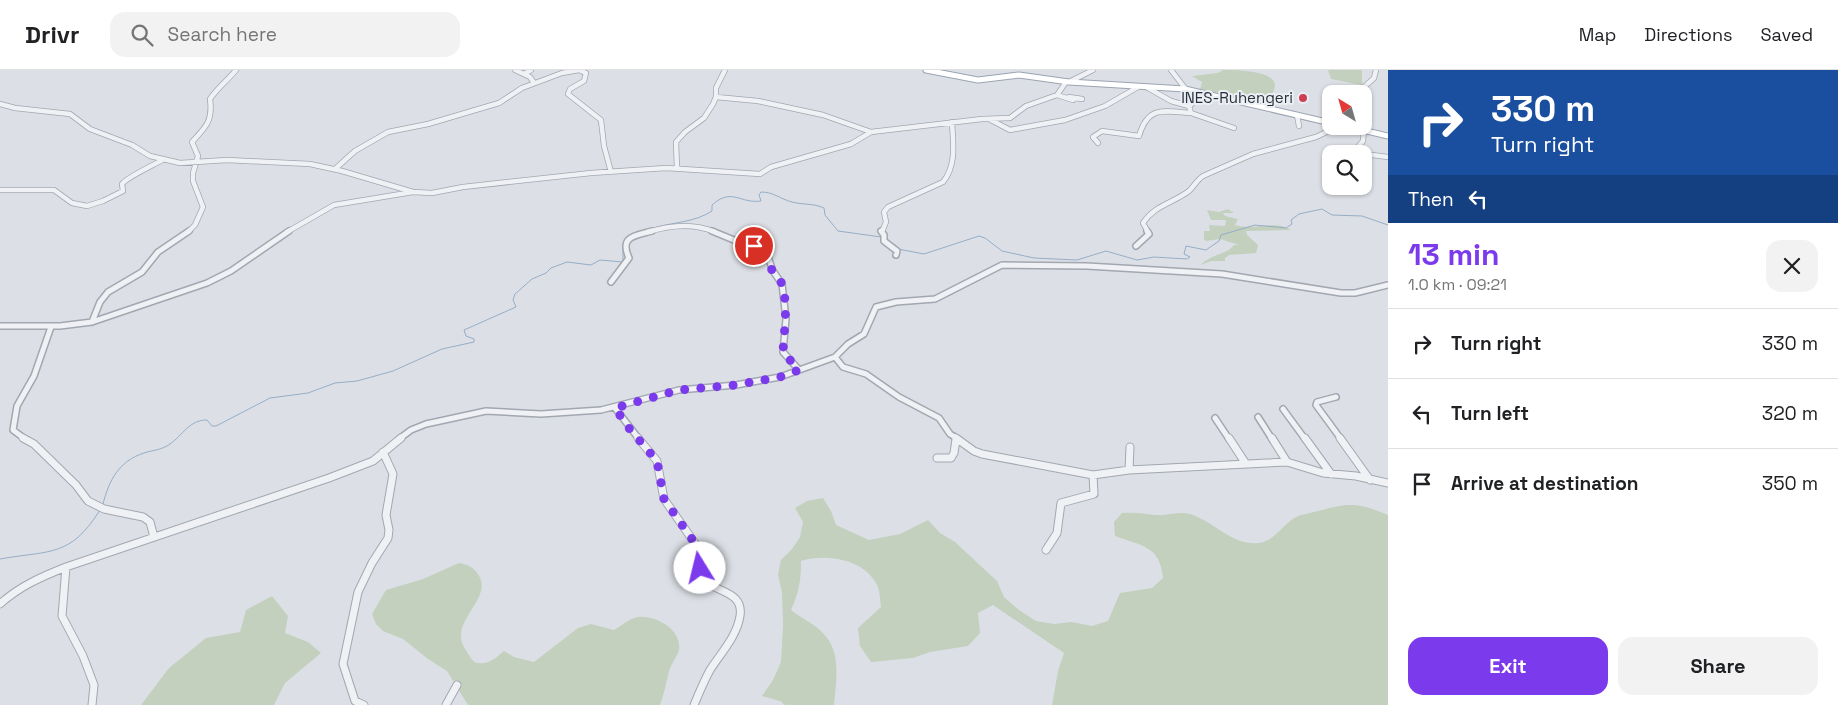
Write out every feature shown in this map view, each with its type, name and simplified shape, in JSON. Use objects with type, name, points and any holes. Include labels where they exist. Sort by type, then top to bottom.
[{"type":"main road","points":[[926,70],[978,80],[1020,74],[1067,82],[1138,88],[1185,89],[1222,96],[1273,111],[1322,121]]},
{"type":"main road","points":[[1372,132],[1388,136]]},
{"type":"street","points":[[92,322],[98,303],[112,288],[144,272],[158,252],[187,234],[196,224],[203,207],[193,181],[198,156],[192,142],[207,126],[212,113],[210,100],[215,90],[224,85],[236,70]]},
{"type":"street","points":[[515,70],[530,77],[534,83]]},
{"type":"street","points":[[524,74],[531,70]]},
{"type":"street","points":[[335,169],[355,151],[382,134],[428,124],[499,103],[522,88],[534,83],[579,70],[586,73],[584,80],[570,89],[568,94],[582,106],[598,115],[601,120],[606,159],[611,172]]},
{"type":"street","points":[[677,168],[676,142],[685,132],[704,118],[716,97],[716,88],[725,70]]},
{"type":"street","points":[[1057,95],[1067,82],[1093,70]]},
{"type":"street","points":[[1171,70],[1190,96],[1192,104],[1189,106],[1191,113]]},
{"type":"street","points":[[1366,85],[1374,78],[1376,70]]},
{"type":"street","points":[[990,119],[1010,130],[1065,120],[1105,106],[1138,88]]},
{"type":"street","points":[[1148,88],[1171,101],[1189,106]]},
{"type":"street","points":[[0,326],[51,326],[92,322],[206,283],[231,271],[289,231],[334,205],[412,192],[432,193],[463,187],[611,172],[677,168],[760,174],[771,167],[851,144],[871,132],[952,122],[1010,118],[1026,106],[1057,95],[1082,99]]},
{"type":"street","points":[[716,97],[758,101],[823,115],[871,132]]},
{"type":"street","points":[[1066,97],[1073,100]]},
{"type":"street","points":[[0,104],[16,108],[70,114],[90,129],[132,145],[150,156],[180,163],[227,160],[310,164],[335,169],[412,192]]},
{"type":"street","points":[[1098,143],[1093,137],[1102,130],[1139,136],[1143,122],[1158,111],[1191,113],[1234,128]]},
{"type":"street","points":[[1297,115],[1299,126]]},
{"type":"street","points":[[896,255],[897,251],[884,241],[884,235],[881,231],[886,222],[883,214],[884,210],[890,205],[943,182],[948,177],[952,157],[952,122]]},
{"type":"street","points":[[1136,246],[1149,234],[1143,223],[1149,214],[1190,190],[1197,180],[1203,176],[1253,154],[1322,134]]},
{"type":"street","points":[[1372,155],[1388,156]]},
{"type":"street","points":[[0,190],[54,190],[65,200],[76,206],[93,205],[123,191],[122,184],[125,180],[145,171],[164,159]]},
{"type":"street","points":[[610,282],[629,258],[625,249],[626,242],[630,238],[649,233],[662,226],[703,227],[754,246],[768,257],[773,272],[781,281],[786,319],[783,352],[799,370]]},
{"type":"street","points":[[0,604],[30,582],[66,567],[329,478],[373,461],[411,430],[426,424],[486,411],[541,414],[615,408],[679,390],[736,385],[780,377],[835,357],[848,344],[864,334],[876,307],[896,302],[935,299],[1000,266],[1043,264],[1145,268],[1250,277],[1341,293],[1355,293],[1388,286]]},
{"type":"street","points":[[51,326],[33,377],[18,400],[13,414],[13,430],[34,444],[76,485],[88,501],[101,508],[143,517],[150,522],[154,537]]},
{"type":"street","points":[[835,357],[843,367],[866,374],[898,397],[939,418],[949,433],[977,452],[1093,475],[1129,470],[1287,462],[1331,474],[1356,476],[1388,483]]},
{"type":"street","points":[[1336,397],[1317,402],[1316,405],[1370,480]]},
{"type":"street","points":[[615,408],[628,427],[657,461],[664,499],[701,552],[699,572],[702,579],[736,598],[739,603],[740,614],[736,630],[710,671],[694,705]]},
{"type":"street","points":[[1283,409],[1331,474]]},
{"type":"street","points":[[1258,417],[1287,462]]},
{"type":"street","points":[[1215,418],[1246,464]]},
{"type":"street","points":[[937,458],[951,458],[954,453],[956,439]]},
{"type":"street","points":[[1129,470],[1130,447]]},
{"type":"street","points":[[364,705],[355,701],[342,667],[358,592],[369,568],[388,538],[389,530],[386,515],[394,474],[383,452]]},
{"type":"street","points":[[1046,550],[1057,533],[1061,503],[1094,494],[1093,475]]},
{"type":"street","points":[[66,567],[62,616],[83,656],[94,685],[92,705]]},
{"type":"street","points":[[446,705],[457,685]]},
{"type":"green space","points":[[1223,70],[1253,72],[1268,76],[1275,85],[1274,91],[1269,100],[1232,97],[1200,90],[1202,82],[1192,76],[1218,73]]},
{"type":"green space","points":[[1328,70],[1362,70],[1362,85],[1331,79]]},
{"type":"green space","points":[[1228,209],[1234,213],[1223,213],[1225,216],[1238,219],[1235,225],[1249,227],[1278,225],[1291,230],[1246,231],[1247,235],[1258,245],[1256,253],[1229,255],[1225,258],[1225,261],[1211,261],[1201,265],[1227,251],[1234,245],[1239,245],[1220,239],[1206,241],[1204,239],[1204,231],[1210,231],[1209,225],[1225,226],[1226,220],[1211,220],[1207,210],[1219,212]]},
{"type":"green space","points":[[823,498],[831,511],[836,525],[869,540],[900,534],[928,520],[940,533],[955,542],[997,581],[1004,597],[1036,621],[1054,624],[1072,622],[1092,626],[1108,621],[1120,593],[1152,588],[1163,578],[1158,559],[1148,548],[1115,536],[1114,522],[1122,513],[1190,514],[1240,541],[1249,543],[1264,542],[1296,517],[1329,508],[1353,505],[1388,515],[1388,705],[1052,705],[1058,671],[1064,653],[993,605],[978,613],[980,633],[968,646],[930,652],[913,658],[871,662],[860,646],[858,628],[881,607],[878,587],[864,570],[855,564],[833,558],[822,558],[801,561],[799,586],[791,610],[820,630],[833,649],[836,667],[834,705],[785,705],[780,701],[762,696],[773,680],[781,662],[782,592],[778,575],[781,560],[800,537],[803,522],[795,508],[807,501]]},
{"type":"green space","points":[[459,563],[474,569],[481,582],[479,597],[466,619],[461,635],[463,646],[474,662],[487,662],[504,651],[514,657],[534,662],[578,628],[591,624],[614,630],[629,620],[638,617],[652,618],[672,630],[679,642],[679,650],[669,671],[660,705],[468,705],[447,671],[403,639],[383,631],[376,624],[372,614],[386,590],[423,579]]},
{"type":"green space","points":[[272,596],[288,616],[285,633],[308,642],[321,653],[285,683],[274,705],[141,705],[169,668],[206,638],[240,632],[246,610]]},
{"type":"waterway","points":[[657,227],[692,220],[706,215],[712,211],[712,205],[725,197],[761,201],[759,195],[761,192],[770,193],[792,202],[824,208],[825,215],[838,231],[881,237]]},
{"type":"waterway","points":[[898,249],[924,254],[979,236],[985,238],[1002,251],[1034,258],[1077,260],[1106,251],[1137,260],[1154,257],[1187,259],[1190,257],[1184,254],[1186,246],[1206,250],[1219,241],[1221,235],[1255,225],[1286,228],[1292,224],[1291,220],[1299,214],[1322,209],[1332,215],[1362,216],[1388,225]]},
{"type":"waterway","points":[[103,504],[108,487],[122,466],[135,457],[167,446],[195,422],[207,420],[212,426],[216,426],[270,398],[308,393],[335,383],[357,381],[393,371],[442,349],[474,342],[474,339],[466,336],[464,330],[516,307],[513,300],[515,294],[532,279],[546,273],[551,268],[567,262],[591,265],[600,260],[623,262],[623,243],[632,235]]},
{"type":"waterway","points":[[0,559],[58,549],[79,537],[100,510]]},
{"type":"place","name":"INES-Ruhengeri","points":[[1303,98]]},
{"type":"route","points":[[700,568],[701,552],[664,499],[662,479],[657,461],[628,427],[615,408],[679,390],[704,386],[736,385],[780,377],[799,370],[783,352],[786,319],[780,278],[770,267],[768,257],[754,246]]}]
